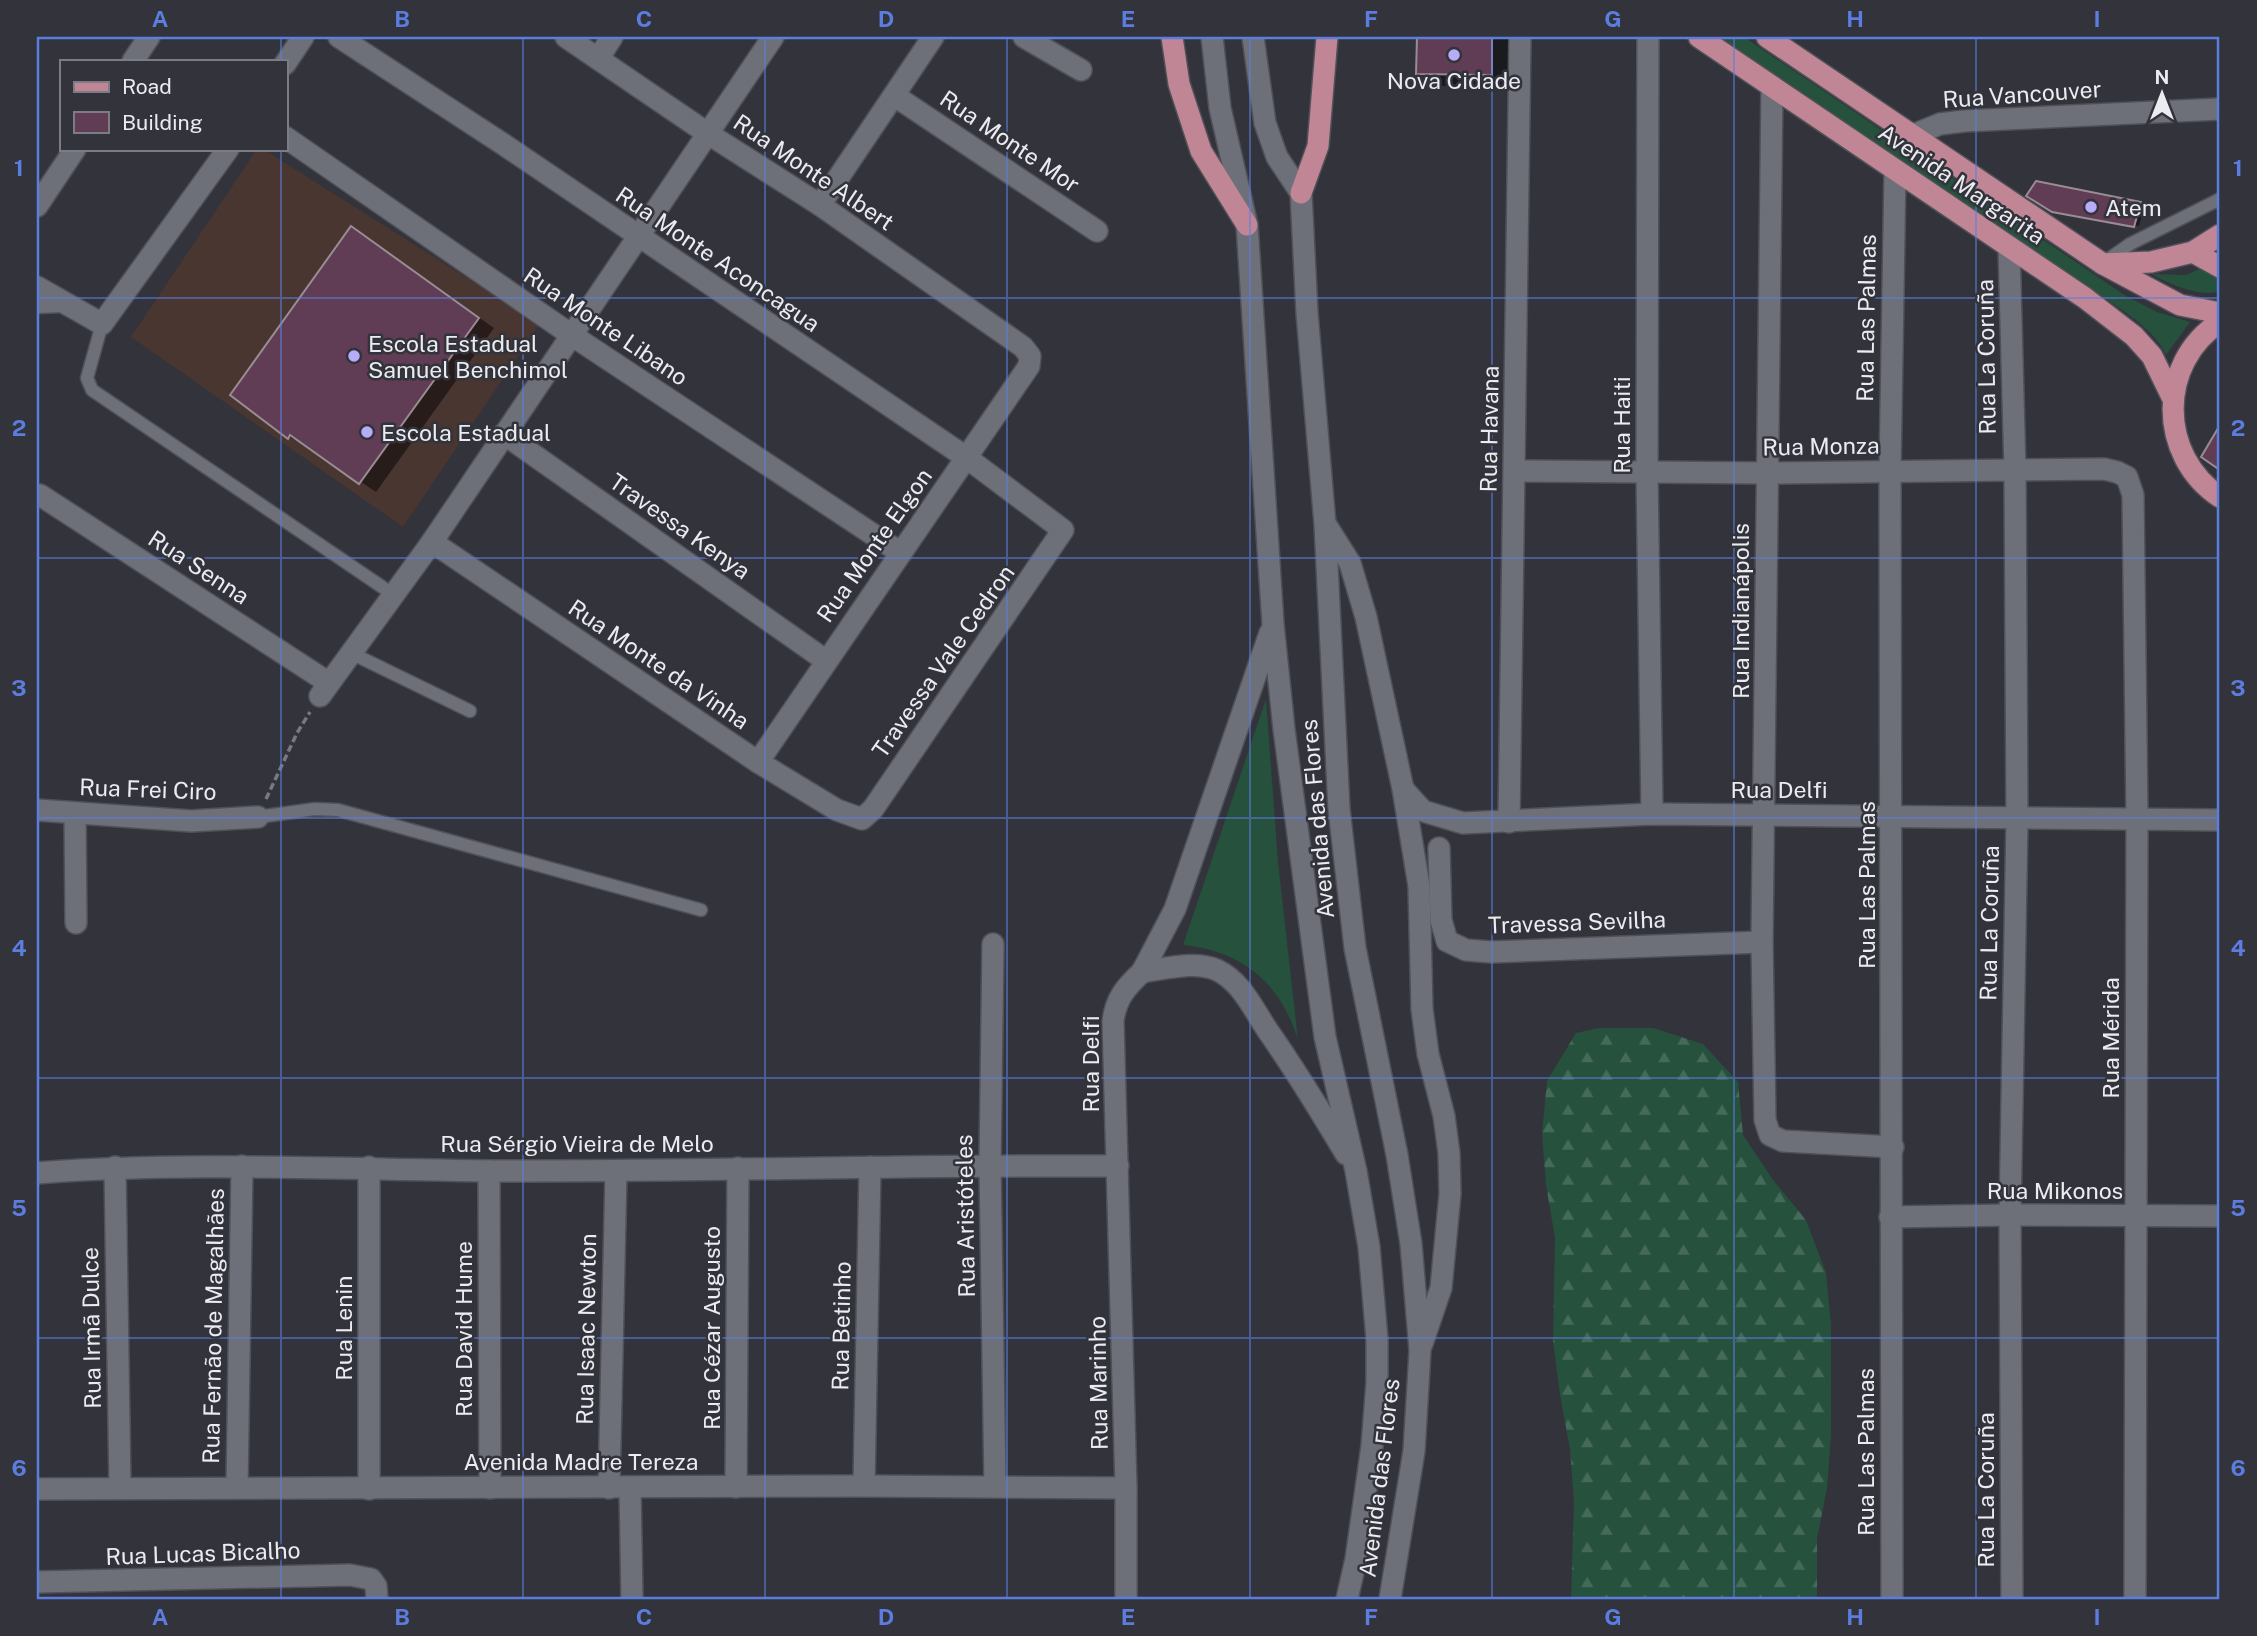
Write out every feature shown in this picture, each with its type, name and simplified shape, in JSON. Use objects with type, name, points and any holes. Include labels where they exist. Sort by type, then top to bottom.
[{"type":"main road","points":[[1172,37],[1179,84],[1201,151],[1247,225]]},
{"type":"main road","points":[[1301,193],[1318,146],[1327,37]]},
{"type":"main road","name":"Avenida Margarita","points":[[1699,37],[2085,298],[2134,336],[2152,356],[2172,397]]},
{"type":"main road","name":"Avenida Margarita","points":[[1767,37],[2103,264],[2180,305],[2220,313]]},
{"type":"main road","points":[[2103,264],[2151,262],[2193,252],[2220,235]]},
{"type":"main road","points":[[2193,252],[2220,267]]},
{"type":"main road","points":[[2216,497],[2191,470],[2179,448],[2172,423],[2172,397],[2179,372],[2191,349],[2220,322]]},
{"type":"street","points":[[134,60],[149,37]]},
{"type":"street","points":[[287,61],[303,37]]},
{"type":"street","name":"Rua Monte Aconcagua","points":[[339,37],[503,144],[638,238],[967,458],[1063,530]]},
{"type":"street","name":"Rua Monte Albert","points":[[566,37],[707,133],[820,205],[1023,347],[1030,356]]},
{"type":"street","points":[[598,59],[612,37]]},
{"type":"street","points":[[324,690],[432,542],[773,37]]},
{"type":"street","points":[[820,205],[933,37]]},
{"type":"street","points":[[1024,37],[1081,70]]},
{"type":"street","name":"Avenida das Flores","points":[[1212,37],[1220,108],[1247,225],[1273,624],[1284,729],[1325,1037],[1356,1171],[1368,1247],[1377,1339],[1372,1446],[1356,1559],[1347,1599]]},
{"type":"street","points":[[1252,37],[1265,123],[1277,157],[1301,193]]},
{"type":"street","name":"Rua Havana","points":[[1509,822],[1520,37]]},
{"type":"street","name":"Rua Haiti","points":[[1648,37],[1647,472],[1652,814]]},
{"type":"street","name":"Rua Indianápolis","points":[[1772,87],[1762,942],[1765,1120],[1770,1135],[1783,1141],[1893,1147]]},
{"type":"street","name":"Rua Monte Mor","points":[[895,96],[1097,231]]},
{"type":"street","name":"Rua Vancouver","points":[[1913,135],[1940,124],[1964,121],[2220,109]]},
{"type":"street","name":"Rua Monte Libano","points":[[287,138],[570,334],[901,553]]},
{"type":"street","points":[[37,206],[74,150]]},
{"type":"street","points":[[37,287],[102,324],[227,150]]},
{"type":"street","name":"Rua Las Palmas","points":[[1892,1599],[1890,471],[1895,171]]},
{"type":"street","name":"Avenida das Flores","points":[[1301,193],[1307,313],[1325,524],[1339,809],[1355,948],[1397,1155],[1410,1244],[1420,1350],[1414,1451],[1390,1599]]},
{"type":"street","name":"Rua La Coruña","points":[[2009,247],[2015,471],[2017,820],[2010,1215],[2012,1599]]},
{"type":"street","name":"Rua Monte Elgon","points":[[758,762],[825,660],[1029,366],[1030,356]]},
{"type":"street","name":"Travessa Kenya","points":[[503,434],[825,660]]},
{"type":"street","name":"Rua Monza","points":[[1515,471],[1768,473],[2104,469],[2127,477]]},
{"type":"street","name":"Rua Mérida","points":[[2127,477],[2133,495],[2137,819],[2135,1599]]},
{"type":"street","name":"Rua Senna","points":[[40,495],[324,690]]},
{"type":"street","points":[[1325,524],[1350,563],[1363,606],[1403,789],[1419,886],[1422,1009],[1428,1054],[1444,1116],[1449,1153],[1450,1194],[1441,1288],[1420,1350]]},
{"type":"street","name":"Travessa Vale Cedron","points":[[862,819],[873,809],[1063,530]]},
{"type":"street","name":"Rua Monte da Vinha","points":[[432,542],[758,762],[836,810],[862,819]]},
{"type":"street","name":"Rua Delfi","points":[[1118,1166],[1113,1021],[1115,1010],[1122,992],[1142,972],[1178,899],[1273,624]]},
{"type":"street","name":"Rua Delfi","points":[[1403,789],[1423,811],[1463,823],[1652,814],[2017,820],[2220,820]]},
{"type":"street","name":"Rua Frei Ciro","points":[[37,810],[191,821],[258,817]]},
{"type":"street","points":[[75,813],[76,923]]},
{"type":"street","points":[[1419,886],[1439,848],[1463,823]]},
{"type":"street","name":"Travessa Sevilha","points":[[1439,848],[1443,930],[1447,941],[1466,950],[1491,952],[1762,942]]},
{"type":"street","name":"Rua Aristóteles","points":[[993,944],[989,1166],[995,1486]]},
{"type":"street","points":[[1142,972],[1188,966],[1214,969],[1230,978],[1244,993],[1306,1087],[1356,1171]]},
{"type":"street","name":"Rua Sérgio Vieira de Melo","points":[[37,1173],[115,1167],[242,1166],[616,1171],[1118,1166]]},
{"type":"street","name":"Rua Fernão de Magalhães","points":[[237,1488],[242,1166]]},
{"type":"street","name":"Rua Marinho","points":[[1118,1166],[1126,1599]]},
{"type":"street","name":"Rua Irmã Dulce","points":[[115,1167],[120,1488]]},
{"type":"street","name":"Rua Lenin","points":[[369,1167],[369,1489]]},
{"type":"street","name":"Rua Betinho","points":[[864,1486],[870,1167]]},
{"type":"street","name":"Rua Cézar Augusto","points":[[736,1487],[738,1168]]},
{"type":"street","name":"Rua David Hume","points":[[489,1171],[490,1488]]},
{"type":"street","name":"Rua Isaac Newton","points":[[616,1171],[619,1488],[632,1599]]},
{"type":"street","name":"Rua Mikonos","points":[[1890,1217],[2220,1216]]},
{"type":"street","name":"Avenida Madre Tereza","points":[[37,1489],[864,1486],[1126,1488]]},
{"type":"street","name":"Rua Lucas Bicalho","points":[[37,1582],[62,1591],[218,1589],[350,1575],[371,1579],[376,1586],[377,1599]]},
{"type":"lane","points":[[2103,264],[2130,244],[2220,198]]},
{"type":"lane","points":[[37,307],[70,306]]},
{"type":"lane","points":[[102,324],[88,378],[92,390],[394,595]]},
{"type":"lane","points":[[351,653],[470,711]]},
{"type":"lane","points":[[258,817],[315,809],[338,810],[701,910]]},
{"type":"path","points":[[258,817],[297,733],[324,690]]},
{"type":"shaded area","name":"Escola Estadual","points":[[256,150],[265,150],[540,324],[403,527],[131,337]]},
{"type":"green space","points":[[1716,37],[1744,37],[2126,296],[2157,312],[2190,322],[2166,355],[2142,325],[2119,308]]},
{"type":"green space","points":[[2220,260],[2220,291],[2212,293],[2185,289],[2152,274],[2186,275]]},
{"type":"green space","points":[[1266,699],[1278,862],[1298,1040],[1281,1002],[1257,974],[1224,954],[1183,945]]},
{"type":"green space","points":[[1599,1028],[1653,1028],[1703,1044],[1738,1082],[1743,1135],[1773,1180],[1806,1220],[1826,1273],[1831,1325],[1831,1435],[1827,1488],[1817,1539],[1817,1599],[1571,1599],[1574,1502],[1570,1449],[1553,1341],[1555,1238],[1546,1185],[1542,1133],[1547,1081],[1576,1033]]},
{"type":"building","name":"Nova Cidade","points":[[1417,37],[1492,37],[1492,75],[1416,74]]},
{"type":"building","name":"Atem","points":[[2036,181],[2141,202],[2134,227],[2052,212],[2026,196]]},
{"type":"building","name":"Escola Estadual Samuel Benchimol","points":[[351,226],[479,318],[359,484],[290,435],[288,439],[230,395]]},
{"type":"building","points":[[2220,425],[2220,470],[2201,457]]},
{"type":"place","name":"Nova Cidade","points":[[1454,55]]},
{"type":"place","name":"Atem","points":[[2091,207]]},
{"type":"place","name":"Escola Estadual Samuel Benchimol","points":[[354,356]]},
{"type":"place","name":"Escola Estadual","points":[[367,432]]}]
